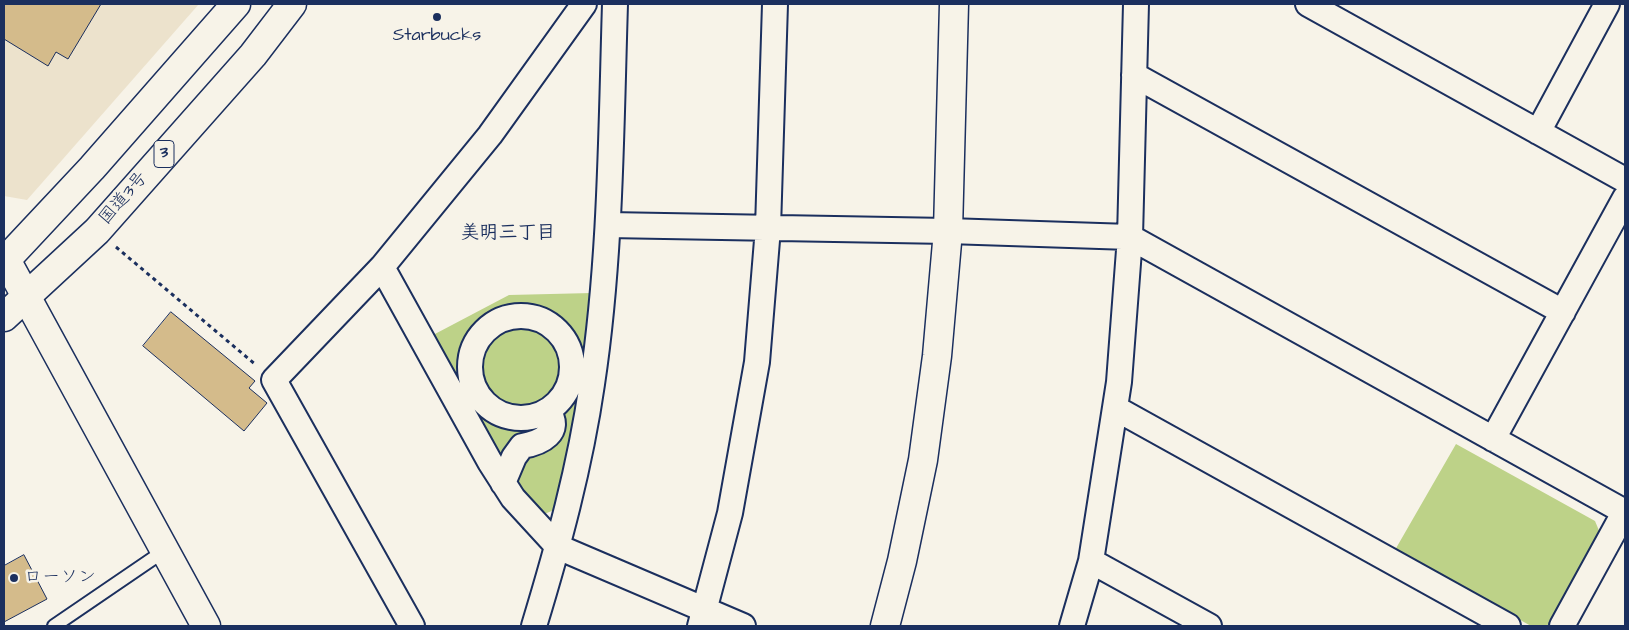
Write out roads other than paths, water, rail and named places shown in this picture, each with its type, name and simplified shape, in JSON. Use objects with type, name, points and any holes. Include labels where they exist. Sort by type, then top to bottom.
[{"type":"main road","points":[[206,626],[5,259],[92,168],[236,4]]},
{"type":"main road","name":"国道3号","points":[[4,317],[97,231],[252,55],[292,4]]},
{"type":"main road","points":[[885,626],[902,561],[923,460],[937,356],[948,231],[954,4]]},
{"type":"street","points":[[412,626],[274,380],[382,267],[490,135],[584,4]]},
{"type":"street","points":[[534,626],[558,547],[577,469],[592,385],[608,225],[615,4]]},
{"type":"street","points":[[703,618],[730,513],[757,362],[768,228],[775,4]]},
{"type":"street","points":[[1072,626],[1091,561],[1119,382],[1130,237],[1136,4]]},
{"type":"street","points":[[1308,4],[1625,180]]},
{"type":"street","points":[[1538,132],[1607,4]]},
{"type":"street","points":[[1134,74],[1563,312]]},
{"type":"street","points":[[1493,439],[1625,198]]},
{"type":"street","points":[[608,225],[948,231],[1130,237],[1625,512],[1562,626]]},
{"type":"street","points":[[382,267],[503,483],[513,498],[558,547],[703,618],[743,626]]},
{"type":"street","points":[[520,316],[538,318],[553,327],[565,340],[572,357],[572,374],[567,391],[556,406],[541,415],[525,419],[509,417],[494,411],[482,401],[473,387],[469,371],[471,355],[477,340],[488,328],[502,320],[520,316]]},
{"type":"street","points":[[565,340],[574,334],[599,326]]},
{"type":"street","points":[[1115,408],[1508,626]]},
{"type":"street","points":[[503,483],[514,458],[522,446],[537,444],[547,437],[553,427],[553,418],[548,411]]},
{"type":"street","points":[[1091,561],[1209,626]]},
{"type":"lane","points":[[54,626],[164,551]]},
{"type":"place","name":"Starbucks","points":[[437,17]]},
{"type":"place","name":"ローソン","points":[[14,578]]},
{"type":"district","name":"美明三丁目","points":[[508,234]]}]
